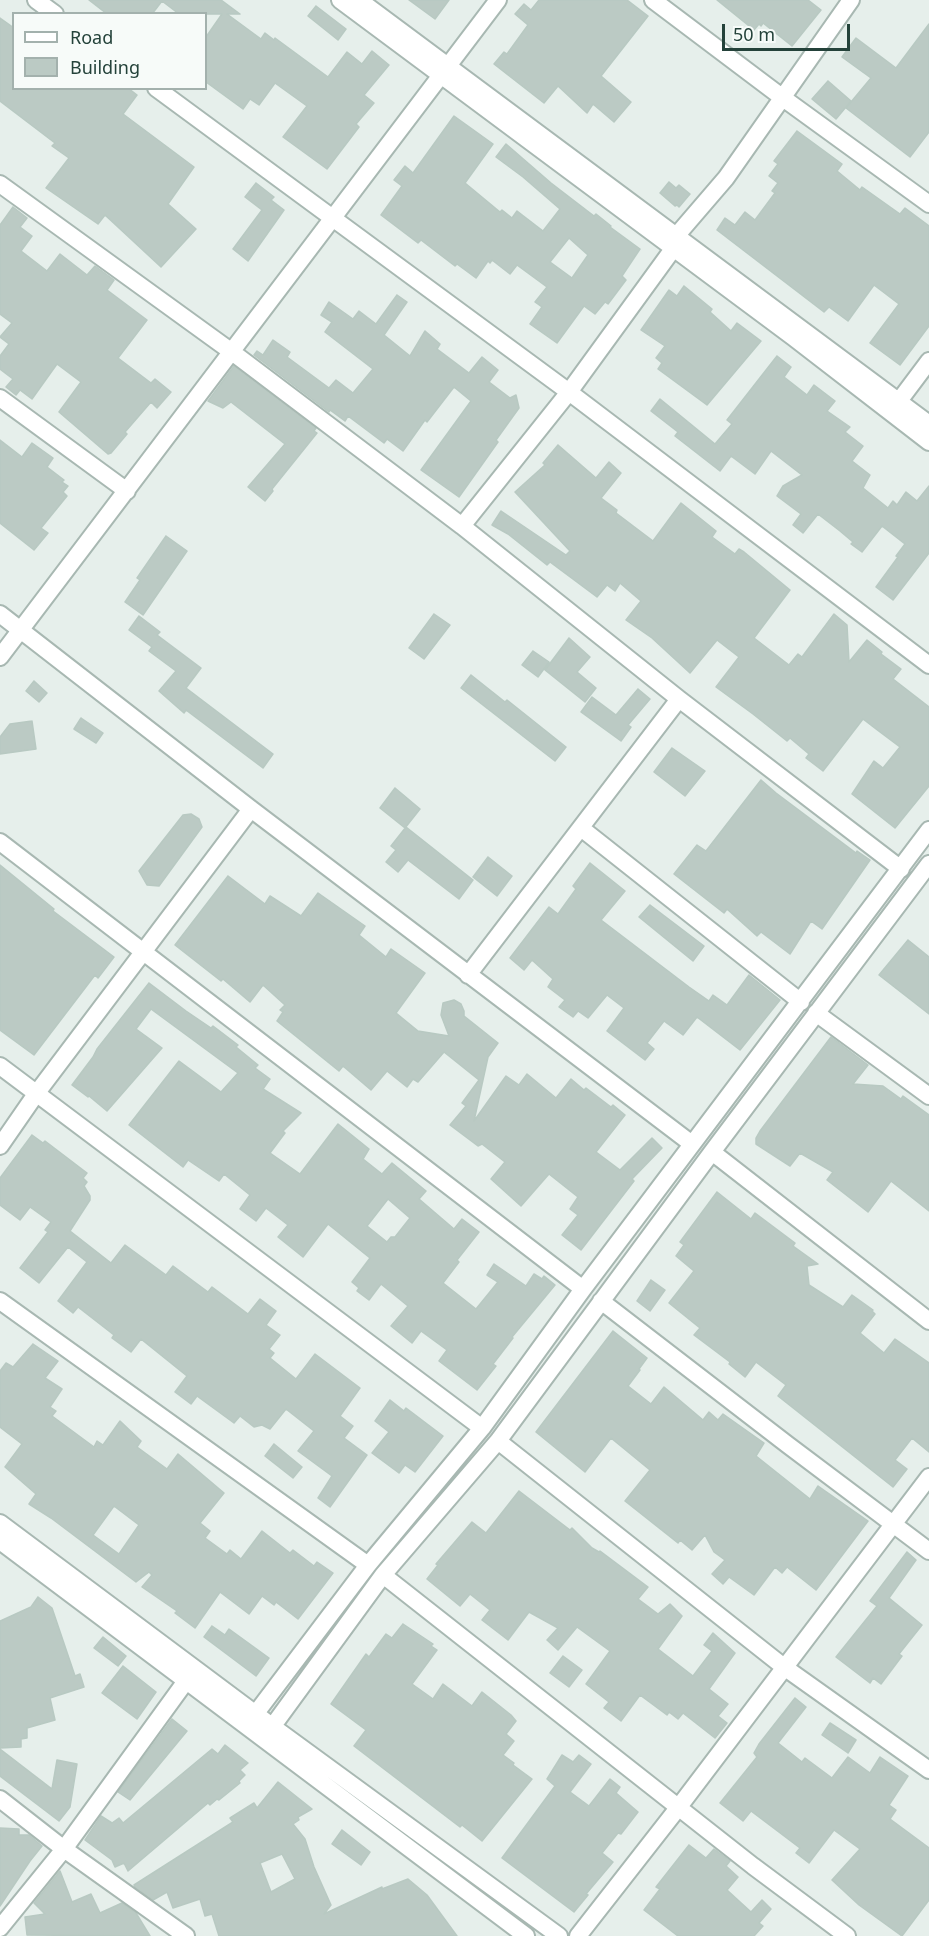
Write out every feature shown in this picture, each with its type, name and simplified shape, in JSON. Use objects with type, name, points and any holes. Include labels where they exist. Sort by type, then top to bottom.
[{"type":"street","points":[[36,0],[52,12]]},
{"type":"street","points":[[339,0],[444,70]]},
{"type":"street","points":[[359,0],[444,70],[675,242],[929,424]]},
{"type":"street","points":[[0,657],[498,0]]},
{"type":"street","points":[[653,0],[929,204]]},
{"type":"street","points":[[462,526],[569,392],[675,242],[726,178],[851,0]]},
{"type":"street","points":[[159,90],[569,392],[929,665]]},
{"type":"street","points":[[0,184],[232,352],[462,526],[679,699],[901,869]]},
{"type":"street","points":[[675,242],[929,442]]},
{"type":"street","points":[[899,401],[929,361]]},
{"type":"street","points":[[0,398],[127,491]]},
{"type":"street","points":[[0,614],[251,809],[692,1144]]},
{"type":"street","points":[[468,975],[679,699]]},
{"type":"street","points":[[0,1146],[36,1094],[251,809]]},
{"type":"street","points":[[581,828],[801,1002]]},
{"type":"street","points":[[251,1719],[368,1565],[482,1428],[583,1289],[929,830]]},
{"type":"street","points":[[0,842],[583,1289]]},
{"type":"street","points":[[268,1732],[383,1575],[498,1441],[816,1013],[923,882],[929,864]]},
{"type":"street","points":[[816,1013],[929,1096]]},
{"type":"street","points":[[0,1066],[482,1428]]},
{"type":"street","points":[[712,1152],[929,1321]]},
{"type":"street","points":[[0,1301],[368,1565]]},
{"type":"street","points":[[601,1301],[929,1551]]},
{"type":"street","points":[[498,1441],[784,1667],[929,1770]]},
{"type":"street","points":[[578,1936],[929,1477]]},
{"type":"street","points":[[0,1523],[526,1936]]},
{"type":"street","points":[[0,1541],[186,1681],[251,1719]]},
{"type":"street","points":[[383,1575],[678,1808],[847,1936]]},
{"type":"street","points":[[0,1928],[64,1849],[186,1681]]},
{"type":"street","points":[[268,1732],[559,1936]]},
{"type":"street","points":[[0,1798],[64,1849],[186,1936]]},
{"type":"building","points":[[89,0],[221,0],[240,14],[227,14],[261,39],[265,33],[274,40],[275,38],[328,77],[347,52],[362,64],[372,51],[389,65],[364,95],[374,103],[356,124],[359,127],[327,169],[283,137],[307,106],[275,83],[259,105],[250,99],[243,109],[207,83],[207,36],[222,14],[176,12],[162,1],[154,12],[104,12]]},
{"type":"building","points":[[409,0],[449,0],[435,19]]},
{"type":"building","points":[[539,0],[627,0],[648,16],[601,76],[631,102],[614,122],[593,104],[587,113],[558,86],[544,103],[494,64],[504,52],[507,54],[528,25],[515,14],[524,4],[531,10]]},
{"type":"building","points":[[717,0],[808,0],[821,10],[792,46],[763,23],[754,30]]},
{"type":"building","points":[[316,6],[346,29],[338,40],[308,16]]},
{"type":"building","points":[[0,18],[12,27],[12,90],[131,90],[137,95],[123,114],[194,167],[168,204],[196,229],[161,267],[105,215],[98,224],[46,188],[69,158],[52,146],[55,143],[0,101]]},
{"type":"building","points":[[929,24],[929,132],[910,157],[846,108],[871,78],[842,57],[856,38],[896,68]]},
{"type":"building","points":[[828,81],[851,101],[836,119],[812,99]]},
{"type":"building","points":[[454,116],[493,144],[465,183],[500,212],[502,210],[512,218],[517,211],[543,231],[560,209],[496,157],[506,144],[551,183],[594,216],[596,214],[640,249],[622,276],[626,280],[608,304],[605,302],[595,314],[584,306],[557,343],[530,324],[542,307],[535,302],[547,287],[517,265],[510,274],[492,260],[490,263],[488,261],[476,278],[457,264],[455,266],[421,240],[418,243],[381,215],[402,186],[394,180],[405,166],[413,173]],"holes":[[[569,238],[588,255],[572,278],[550,262]]]},
{"type":"building","points":[[797,131],[842,164],[837,171],[860,190],[862,187],[900,214],[905,208],[929,226],[929,326],[900,365],[870,343],[899,304],[874,285],[848,321],[829,307],[824,312],[717,230],[725,218],[735,225],[745,212],[755,220],[775,193],[772,191],[778,183],[769,176],[778,164],[774,161]]},
{"type":"building","points":[[669,182],[676,188],[679,185],[690,194],[679,207],[660,193]]},
{"type":"building","points":[[256,183],[274,197],[271,200],[284,210],[248,261],[233,249],[262,210],[245,197]]},
{"type":"building","points":[[13,207],[27,218],[20,227],[32,236],[21,251],[47,271],[60,254],[87,275],[95,266],[114,280],[107,290],[147,320],[118,358],[151,383],[155,379],[171,392],[157,408],[151,402],[125,432],[127,434],[111,453],[108,454],[59,412],[81,382],[57,364],[32,399],[20,390],[16,395],[6,387],[13,379],[0,369],[0,356],[9,344],[0,337],[12,323],[0,314],[0,225]]},
{"type":"building","points":[[684,286],[712,309],[710,312],[731,331],[737,323],[761,341],[707,405],[658,369],[662,363],[656,358],[665,346],[641,330],[669,290],[677,296]]},
{"type":"building","points":[[397,295],[407,302],[384,335],[410,356],[425,331],[440,344],[437,349],[469,373],[482,357],[498,370],[489,382],[510,398],[516,395],[519,408],[459,497],[421,470],[471,401],[454,387],[427,422],[425,420],[403,451],[387,439],[384,443],[348,416],[345,421],[330,410],[329,412],[254,355],[257,351],[263,355],[273,340],[290,352],[287,357],[329,388],[336,380],[353,393],[373,369],[325,332],[332,322],[321,315],[329,302],[353,319],[359,311],[376,324]]},
{"type":"building","points":[[777,356],[791,367],[784,377],[807,395],[814,385],[835,401],[827,411],[850,427],[845,432],[863,446],[852,461],[870,475],[863,488],[888,508],[893,501],[897,505],[906,492],[917,501],[929,486],[929,553],[893,600],[876,587],[905,544],[882,526],[862,552],[818,514],[803,533],[793,525],[801,514],[777,496],[783,486],[802,475],[771,451],[755,474],[731,456],[720,471],[675,436],[678,432],[651,411],[660,399],[715,444],[732,424],[727,420]]},
{"type":"building","points":[[234,366],[316,428],[314,431],[317,433],[265,501],[248,487],[285,444],[231,402],[223,408],[208,401]]},
{"type":"building","points":[[0,440],[22,457],[32,443],[53,458],[47,467],[68,486],[63,492],[67,496],[41,528],[48,533],[34,550],[0,523]]},
{"type":"building","points":[[558,445],[596,478],[609,462],[621,473],[601,498],[617,510],[616,513],[653,541],[681,503],[716,531],[712,537],[735,554],[739,549],[744,552],[790,590],[754,638],[789,665],[798,654],[802,657],[834,614],[847,625],[849,662],[867,640],[901,669],[893,679],[929,707],[929,786],[895,828],[852,794],[874,761],[883,768],[900,747],[863,719],[823,771],[806,758],[809,754],[790,738],[787,741],[716,687],[739,657],[717,640],[690,673],[652,638],[626,620],[641,601],[620,583],[615,591],[607,585],[597,597],[550,562],[547,565],[508,534],[492,525],[501,511],[566,555],[570,551],[515,492],[545,465],[543,463]]},
{"type":"building","points":[[166,536],[187,551],[143,615],[125,602],[140,580],[137,578]]},
{"type":"building","points":[[434,614],[450,625],[424,659],[409,648]]},
{"type":"building","points":[[139,616],[160,632],[157,635],[201,668],[186,688],[273,754],[263,768],[186,710],[184,713],[159,691],[176,671],[149,651],[152,647],[129,630]]},
{"type":"building","points":[[569,638],[590,657],[577,672],[596,688],[585,702],[545,670]]},
{"type":"building","points":[[533,651],[549,662],[538,677],[522,665]]},
{"type":"building","points":[[471,675],[505,702],[507,700],[566,747],[555,761],[461,688]]},
{"type":"building","points":[[34,681],[47,693],[39,702],[26,691]]},
{"type":"building","points":[[638,689],[650,699],[628,725],[631,727],[621,741],[581,712],[592,697],[616,715]]},
{"type":"building","points":[[81,718],[103,733],[96,743],[74,729]]},
{"type":"building","points":[[32,721],[36,749],[0,754],[0,737],[10,724]]},
{"type":"building","points":[[672,748],[705,771],[685,796],[654,772]]},
{"type":"building","points":[[761,780],[856,853],[857,851],[870,860],[822,929],[811,921],[790,954],[761,932],[757,936],[727,909],[724,913],[674,874],[697,845],[706,851]]},
{"type":"building","points":[[395,788],[420,809],[405,828],[380,808]]},
{"type":"building","points":[[191,814],[199,819],[202,827],[159,886],[147,885],[139,871],[183,815]]},
{"type":"building","points":[[406,827],[473,880],[459,899],[408,860],[398,872],[386,862],[396,850],[391,846]]},
{"type":"building","points":[[488,857],[512,876],[497,896],[473,877]]},
{"type":"building","points":[[590,863],[625,891],[601,920],[689,987],[709,1001],[713,995],[727,1005],[749,975],[780,1000],[740,1050],[697,1017],[683,1035],[664,1021],[647,1043],[654,1049],[645,1060],[607,1031],[624,1008],[607,995],[588,1018],[578,1011],[573,1017],[559,1007],[565,1000],[548,987],[553,979],[532,960],[524,970],[510,958],[549,907],[558,914],[576,889],[573,886]]},
{"type":"building","points":[[0,865],[54,909],[53,911],[114,957],[98,978],[95,975],[34,1055],[0,1030]]},
{"type":"building","points":[[228,876],[265,904],[270,896],[301,916],[318,893],[365,926],[359,935],[386,957],[391,949],[425,973],[396,1013],[418,1031],[449,1036],[441,1015],[443,1003],[454,1000],[461,1004],[464,1016],[498,1043],[488,1057],[474,1121],[506,1076],[519,1085],[527,1074],[556,1098],[571,1079],[584,1090],[586,1088],[625,1115],[596,1152],[620,1170],[652,1138],[662,1148],[632,1179],[634,1181],[581,1250],[562,1235],[578,1215],[570,1209],[578,1197],[549,1174],[521,1206],[491,1179],[505,1162],[482,1144],[478,1146],[450,1125],[466,1106],[462,1103],[479,1080],[444,1052],[418,1082],[413,1079],[407,1087],[387,1071],[371,1090],[343,1066],[339,1071],[277,1021],[283,1012],[280,1010],[285,1005],[263,985],[250,1002],[223,979],[221,981],[175,945]]},
{"type":"building","points":[[650,905],[704,946],[693,961],[639,917]]},
{"type":"building","points":[[908,940],[929,957],[929,1014],[879,975]]},
{"type":"building","points":[[149,983],[186,1011],[211,1028],[213,1026],[238,1045],[236,1047],[258,1065],[255,1068],[270,1079],[263,1089],[301,1113],[283,1131],[285,1133],[270,1153],[300,1174],[338,1124],[369,1149],[363,1159],[382,1174],[392,1163],[426,1191],[419,1199],[454,1229],[462,1219],[479,1232],[457,1260],[459,1262],[443,1283],[476,1309],[498,1282],[487,1275],[494,1264],[526,1286],[534,1274],[542,1279],[544,1276],[555,1285],[512,1337],[493,1364],[496,1366],[477,1390],[439,1361],[447,1350],[421,1331],[412,1343],[391,1326],[408,1306],[381,1284],[369,1300],[357,1291],[359,1288],[352,1282],[370,1258],[328,1224],[303,1257],[278,1237],[288,1225],[266,1208],[256,1221],[240,1209],[250,1195],[224,1174],[219,1181],[188,1160],[183,1167],[129,1125],[179,1061],[221,1092],[238,1073],[151,1009],[136,1029],[162,1048],[107,1111],[72,1085]],"holes":[[[388,1199],[410,1218],[395,1237],[391,1237],[387,1242],[367,1226]]]},
{"type":"building","points":[[831,1037],[868,1065],[853,1084],[883,1086],[901,1099],[903,1096],[929,1115],[929,1211],[891,1181],[868,1212],[827,1180],[833,1172],[800,1153],[790,1166],[756,1144],[760,1131]]},
{"type":"building","points":[[32,1135],[43,1143],[45,1141],[87,1173],[83,1178],[87,1182],[84,1186],[90,1200],[70,1231],[111,1263],[125,1245],[166,1275],[173,1266],[208,1292],[212,1287],[248,1314],[260,1299],[276,1311],[266,1325],[280,1335],[269,1349],[274,1353],[270,1358],[296,1379],[315,1354],[360,1388],[340,1416],[353,1426],[344,1438],[367,1455],[330,1507],[318,1498],[332,1476],[298,1451],[314,1431],[286,1409],[270,1429],[262,1425],[254,1427],[240,1416],[234,1423],[197,1396],[191,1404],[175,1392],[187,1376],[141,1339],[131,1352],[112,1338],[114,1335],[78,1307],[73,1313],[58,1301],[87,1262],[68,1247],[39,1283],[20,1268],[48,1232],[45,1230],[51,1222],[30,1207],[20,1220],[0,1205],[0,1178]]},
{"type":"building","points":[[717,1192],[751,1219],[755,1213],[795,1243],[793,1246],[818,1264],[807,1266],[809,1285],[843,1307],[852,1295],[873,1310],[875,1314],[860,1333],[884,1353],[895,1339],[929,1363],[929,1452],[912,1438],[895,1460],[907,1469],[893,1487],[778,1396],[786,1385],[756,1362],[745,1377],[729,1364],[730,1362],[694,1335],[700,1328],[669,1303],[694,1271],[676,1256],[684,1245],[680,1242]]},
{"type":"building","points":[[651,1280],[665,1290],[650,1311],[637,1301]]},
{"type":"building","points":[[613,1331],[647,1358],[628,1386],[651,1404],[664,1387],[703,1420],[709,1412],[718,1420],[723,1414],[764,1443],[756,1456],[810,1499],[818,1486],[868,1521],[816,1590],[787,1567],[782,1573],[775,1567],[754,1595],[729,1577],[723,1584],[712,1574],[725,1560],[714,1552],[705,1535],[692,1550],[680,1540],[678,1543],[625,1501],[650,1470],[611,1438],[585,1472],[536,1432]]},
{"type":"building","points":[[33,1344],[58,1361],[45,1378],[62,1389],[50,1407],[56,1411],[52,1416],[94,1447],[97,1441],[103,1445],[120,1421],[141,1441],[137,1447],[167,1469],[178,1454],[224,1493],[200,1523],[210,1531],[205,1538],[227,1554],[230,1550],[241,1559],[262,1531],[290,1553],[293,1550],[314,1566],[317,1562],[333,1573],[298,1619],[276,1602],[274,1605],[262,1596],[249,1614],[220,1592],[195,1628],[175,1613],[177,1611],[142,1587],[152,1575],[149,1572],[136,1582],[29,1504],[36,1494],[5,1467],[22,1444],[0,1427],[0,1371],[6,1363],[13,1367]],"holes":[[[114,1506],[139,1525],[119,1554],[93,1535]]]},
{"type":"building","points":[[390,1400],[404,1411],[406,1408],[443,1436],[415,1472],[405,1465],[399,1473],[372,1453],[389,1432],[375,1421]]},
{"type":"building","points":[[274,1444],[302,1467],[293,1478],[265,1456]]},
{"type":"building","points":[[519,1491],[570,1530],[572,1528],[592,1548],[600,1551],[648,1587],[638,1599],[658,1614],[670,1604],[682,1616],[658,1649],[693,1676],[712,1651],[704,1645],[713,1633],[735,1653],[709,1689],[728,1704],[718,1716],[727,1723],[715,1738],[683,1713],[678,1719],[669,1712],[667,1715],[640,1695],[621,1721],[604,1708],[609,1702],[586,1684],[610,1651],[577,1627],[558,1650],[547,1640],[558,1628],[529,1612],[508,1640],[482,1620],[490,1610],[470,1594],[460,1606],[427,1579],[438,1565],[436,1564],[472,1522],[486,1533]]},
{"type":"building","points":[[907,1552],[916,1560],[889,1598],[922,1625],[899,1654],[902,1656],[881,1684],[873,1678],[870,1683],[836,1657],[877,1606],[870,1601]]},
{"type":"building","points":[[38,1597],[52,1608],[75,1676],[80,1674],[84,1687],[50,1698],[55,1720],[27,1728],[27,1738],[21,1739],[21,1747],[0,1748],[0,1621],[31,1607]]},
{"type":"building","points":[[403,1624],[433,1644],[431,1646],[437,1650],[412,1684],[433,1699],[443,1684],[472,1706],[482,1692],[516,1721],[506,1734],[514,1741],[503,1755],[532,1779],[482,1841],[462,1825],[460,1827],[354,1746],[366,1730],[331,1704],[366,1654],[369,1657],[386,1634],[392,1638]]},
{"type":"building","points":[[212,1626],[225,1635],[229,1629],[269,1658],[256,1676],[204,1637]]},
{"type":"building","points":[[103,1637],[126,1656],[118,1666],[94,1648]]},
{"type":"building","points":[[563,1656],[582,1670],[569,1687],[550,1673]]},
{"type":"building","points":[[123,1666],[156,1692],[137,1719],[102,1693]]},
{"type":"building","points":[[795,1698],[806,1707],[778,1743],[802,1762],[805,1758],[832,1778],[848,1757],[870,1773],[880,1757],[908,1776],[889,1805],[896,1810],[890,1819],[929,1848],[929,1900],[902,1936],[859,1905],[832,1880],[860,1849],[834,1830],[809,1863],[796,1853],[800,1848],[751,1811],[743,1821],[720,1803],[757,1757],[754,1753],[759,1744]]},
{"type":"building","points":[[172,1719],[187,1731],[130,1800],[118,1792]]},
{"type":"building","points":[[830,1723],[856,1740],[848,1753],[822,1735]]},
{"type":"building","points":[[225,1745],[248,1763],[240,1770],[245,1775],[239,1781],[240,1783],[219,1800],[217,1799],[210,1805],[208,1803],[128,1871],[124,1863],[115,1867],[112,1860],[85,1840],[101,1816],[112,1823],[119,1818],[123,1823],[212,1749],[218,1754]]},
{"type":"building","points":[[0,1749],[52,1789],[57,1760],[77,1764],[70,1807],[59,1821],[0,1776]]},
{"type":"building","points":[[562,1755],[573,1762],[579,1755],[591,1764],[570,1792],[589,1806],[610,1779],[620,1787],[616,1793],[638,1812],[602,1853],[613,1862],[574,1912],[502,1858],[555,1786],[547,1779]]},
{"type":"building","points":[[278,1782],[312,1809],[298,1817],[299,1820],[293,1824],[305,1839],[314,1867],[331,1905],[324,1914],[382,1887],[382,1889],[408,1879],[427,1895],[457,1936],[219,1936],[212,1914],[205,1916],[200,1899],[173,1908],[167,1892],[153,1900],[135,1887],[134,1885],[233,1822],[230,1818],[254,1803],[257,1808]],"holes":[[[282,1854],[295,1879],[271,1892],[260,1863]]]},
{"type":"building","points":[[0,1828],[19,1829],[19,1835],[29,1835],[42,1846],[0,1906]]},
{"type":"building","points":[[342,1830],[370,1852],[361,1865],[332,1844]]},
{"type":"building","points":[[689,1845],[706,1858],[714,1849],[730,1861],[726,1866],[738,1877],[727,1890],[751,1912],[762,1900],[771,1909],[759,1923],[763,1926],[754,1936],[678,1936],[644,1910],[660,1889],[656,1887]]},
{"type":"building","points":[[60,1871],[72,1902],[91,1894],[100,1913],[122,1903],[136,1913],[150,1936],[27,1935],[25,1917],[45,1914],[34,1903]]}]
